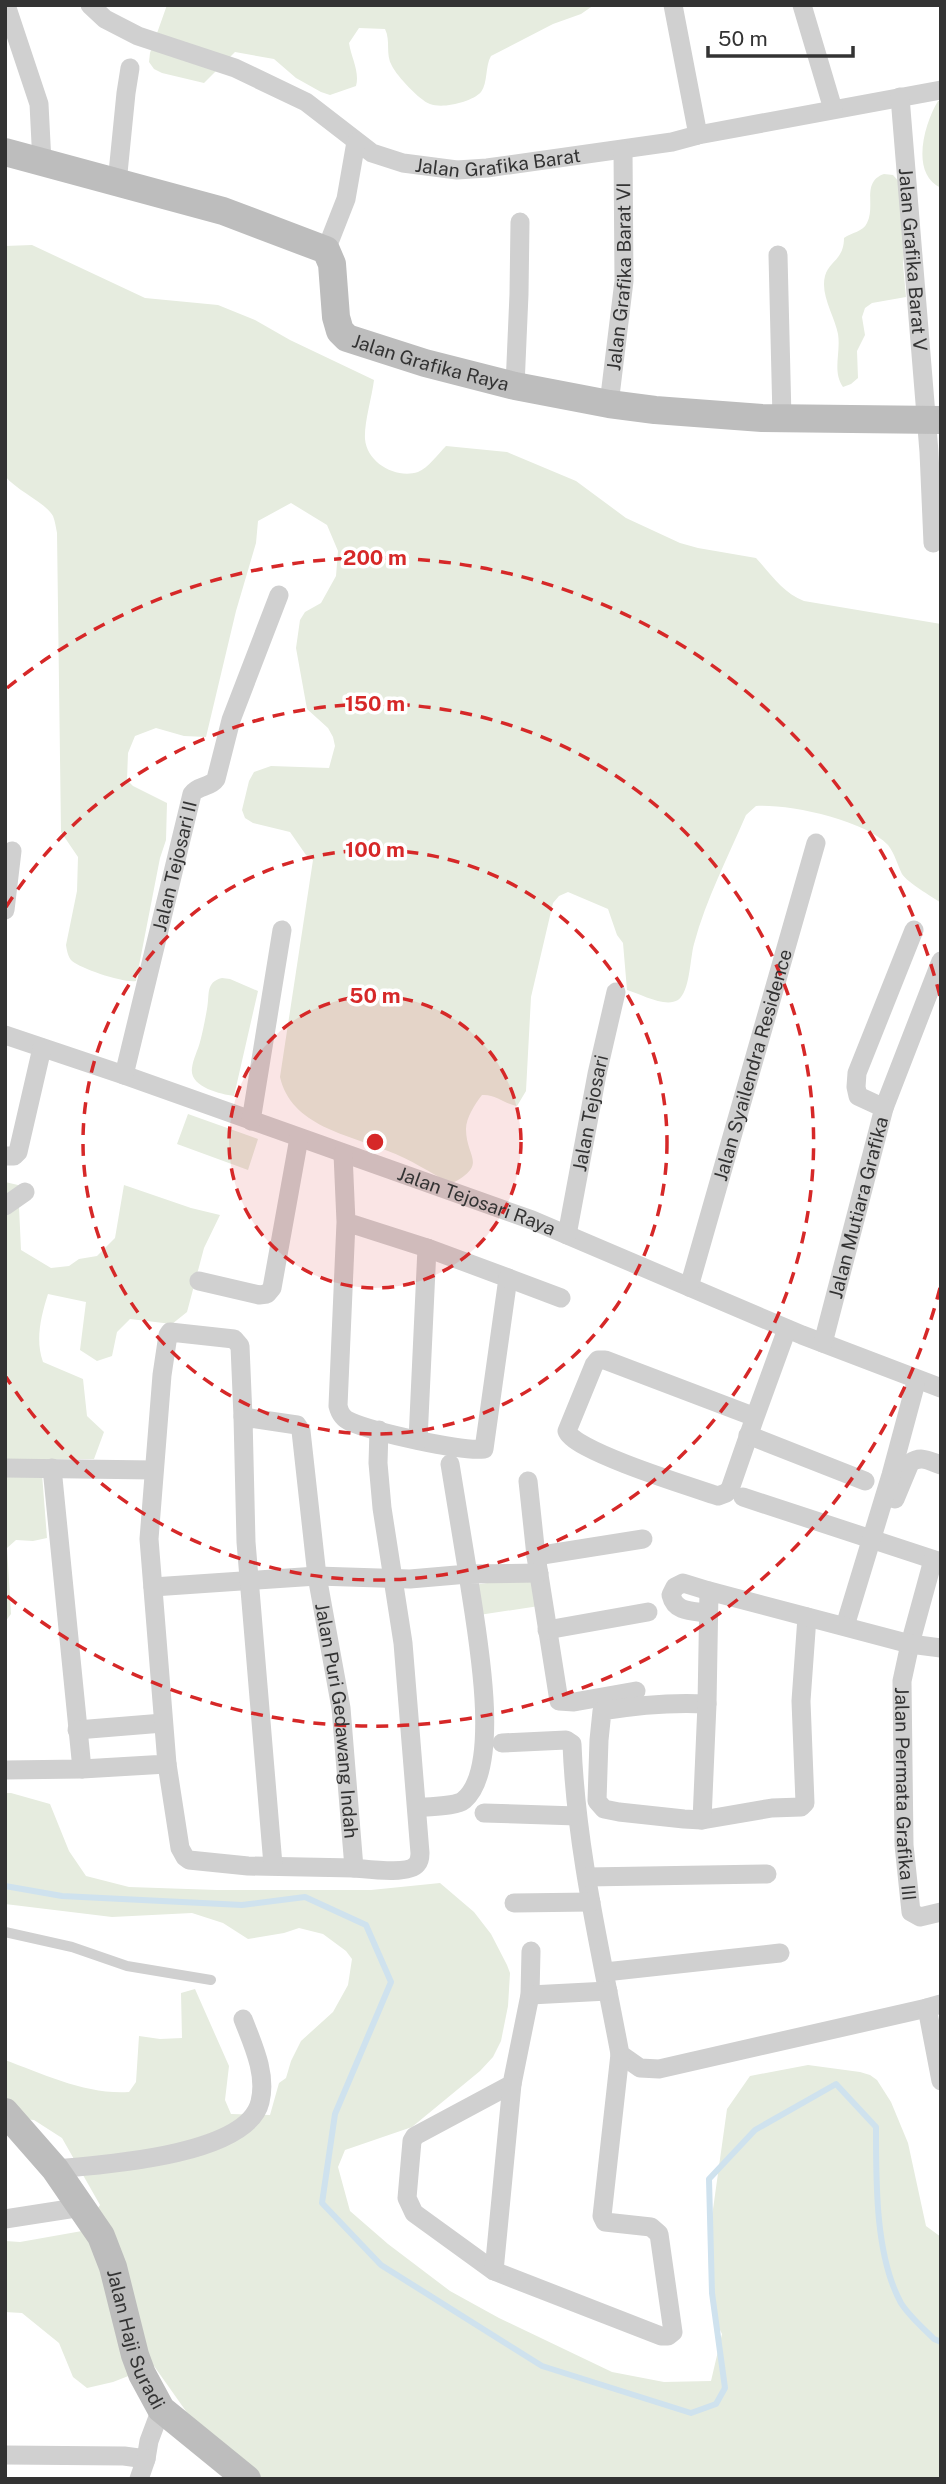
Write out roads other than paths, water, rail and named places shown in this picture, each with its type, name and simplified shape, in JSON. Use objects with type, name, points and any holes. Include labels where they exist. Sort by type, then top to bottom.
[{"type":"main road","points":[[5,152],[222,211],[326,250]]},
{"type":"main road","name":"Jalan Grafika Raya","points":[[326,250],[332,264],[336,317],[340,331],[347,338],[425,363],[514,386],[609,404],[782,418],[933,420]]},
{"type":"main road","name":"Jalan Haji Suradi","points":[[5,2112],[55,2169],[101,2236],[113,2267],[135,2355],[161,2409],[247,2479]]},
{"type":"street","points":[[6,5],[39,104],[42,163]]},
{"type":"street","name":"Jalan Grafika Barat","points":[[90,5],[105,19],[138,36],[235,68],[306,102],[372,153],[402,163],[457,170],[624,150],[941,90]]},
{"type":"street","points":[[673,5],[698,135]]},
{"type":"street","points":[[802,5],[833,109]]},
{"type":"street","points":[[117,183],[130,68]]},
{"type":"street","name":"Jalan Grafika Barat V","points":[[900,97],[933,420],[933,543]]},
{"type":"street","points":[[326,250],[345,199],[356,142]]},
{"type":"street","name":"Jalan Grafika Barat VI","points":[[609,404],[624,281],[624,150]]},
{"type":"street","points":[[514,386],[520,222]]},
{"type":"street","points":[[778,255],[782,418]]},
{"type":"street","name":"Jalan Tejosari II","points":[[124,1075],[192,794],[195,789],[216,779],[231,720],[279,595]]},
{"type":"street","name":"Jalan Syailendra Residence","points":[[689,1287],[816,843]]},
{"type":"street","points":[[5,911],[12,851]]},
{"type":"street","points":[[251,1121],[282,930]]},
{"type":"street","name":"Jalan Mutiara Grafika","points":[[823,1343],[884,1108],[859,1096],[856,1087],[858,1073],[914,930]]},
{"type":"street","points":[[884,1108],[941,961]]},
{"type":"street","name":"Jalan Tejosari","points":[[567,1235],[597,1074],[616,992]]},
{"type":"street","name":"Jalan Tejosari Raya","points":[[5,1035],[532,1220],[788,1329],[941,1388]]},
{"type":"street","points":[[5,1156],[14,1156],[18,1152],[43,1048]]},
{"type":"street","points":[[199,1281],[259,1295],[267,1294],[272,1288],[299,1138]]},
{"type":"street","points":[[343,1154],[346,1223],[338,1406],[340,1413],[351,1422],[418,1440],[481,1450],[486,1447],[508,1279]]},
{"type":"street","points":[[5,1206],[25,1192]]},
{"type":"street","points":[[346,1223],[427,1248],[561,1298]]},
{"type":"street","points":[[418,1440],[427,1248]]},
{"type":"street","points":[[788,1329],[752,1426],[730,1489],[726,1493],[718,1496],[650,1474],[572,1440],[567,1431],[594,1365],[598,1360],[605,1360],[752,1426],[865,1481]]},
{"type":"street","name":"Jalan Puri Gedawang Indah","points":[[273,1865],[249,1580],[240,1346],[238,1341],[222,1337],[170,1332],[168,1335],[153,1470],[149,1539],[167,1764],[180,1848],[185,1857],[197,1863],[403,1870],[418,1863],[420,1853],[417,1808],[403,1643],[382,1508],[378,1463],[379,1430]]},
{"type":"street","points":[[875,1541],[915,1386]]},
{"type":"street","name":"Jalan Puri Gedawang Indah","points":[[243,1417],[299,1427],[317,1576],[341,1708],[354,1868]]},
{"type":"street","points":[[845,1626],[875,1541],[910,1463],[920,1458],[941,1465]]},
{"type":"street","points":[[417,1808],[460,1803],[466,1799],[481,1769],[485,1734],[484,1689],[450,1464]]},
{"type":"street","points":[[5,1468],[153,1470]]},
{"type":"street","points":[[52,1468],[82,1769]]},
{"type":"street","points":[[528,1481],[559,1700],[574,1702],[636,1691]]},
{"type":"street","points":[[743,1497],[937,1561],[910,1644]]},
{"type":"street","name":"Jalan Puri Gedawang Indah","points":[[153,1587],[317,1576],[411,1579],[468,1574],[538,1565],[643,1539]]},
{"type":"street","points":[[707,1613],[678,1608],[671,1595],[675,1587],[683,1583],[910,1644],[941,1648]]},
{"type":"street","points":[[702,1820],[708,1704],[709,1591]]},
{"type":"street","points":[[547,1630],[648,1612]]},
{"type":"street","points":[[708,1704],[674,1702],[602,1711],[598,1740],[597,1801],[604,1809],[702,1820],[772,1808],[801,1807],[805,1804],[801,1701],[807,1617]]},
{"type":"street","name":"Jalan Permata Grafika III","points":[[910,1644],[902,1681],[904,1845],[909,1907],[914,1915],[920,1917],[941,1912]]},
{"type":"street","points":[[77,1730],[163,1723]]},
{"type":"street","points":[[502,1743],[570,1741],[572,1744],[577,1816],[620,2054],[602,2216],[606,2222],[651,2227],[659,2234],[673,2332],[668,2336],[661,2336],[494,2271],[412,2210],[407,2198],[412,2141],[415,2136],[512,2084]]},
{"type":"street","points":[[5,1770],[167,1764]]},
{"type":"street","points":[[484,1813],[577,1816]]},
{"type":"street","points":[[587,1877],[767,1874]]},
{"type":"street","points":[[514,1903],[591,1902]]},
{"type":"street","points":[[494,2271],[512,2084],[530,1995],[531,1951]]},
{"type":"street","points":[[530,1995],[780,1953]]},
{"type":"street","points":[[620,2054],[640,2068],[659,2069],[934,2006],[941,2081]]},
{"type":"street","points":[[55,2169],[129,2162],[184,2152],[210,2143],[246,2123],[260,2103],[262,2083],[259,2063],[243,2019]]},
{"type":"street","points":[[5,2219],[82,2207]]},
{"type":"street","points":[[139,2479],[161,2409]]},
{"type":"street","points":[[5,2455],[124,2456],[146,2459]]},
{"type":"lane","points":[[5,1932],[72,1947],[127,1966],[211,1980]]},
{"type":"waterway","points":[[5,1886],[62,1896],[242,1905],[305,1897],[366,1925],[391,1982],[335,2114],[322,2203],[381,2265],[542,2366],[691,2413],[716,2404],[725,2388],[712,2293],[709,2179],[755,2130],[836,2084],[876,2127],[879,2217],[892,2284],[908,2313],[934,2339],[941,2342]]}]
